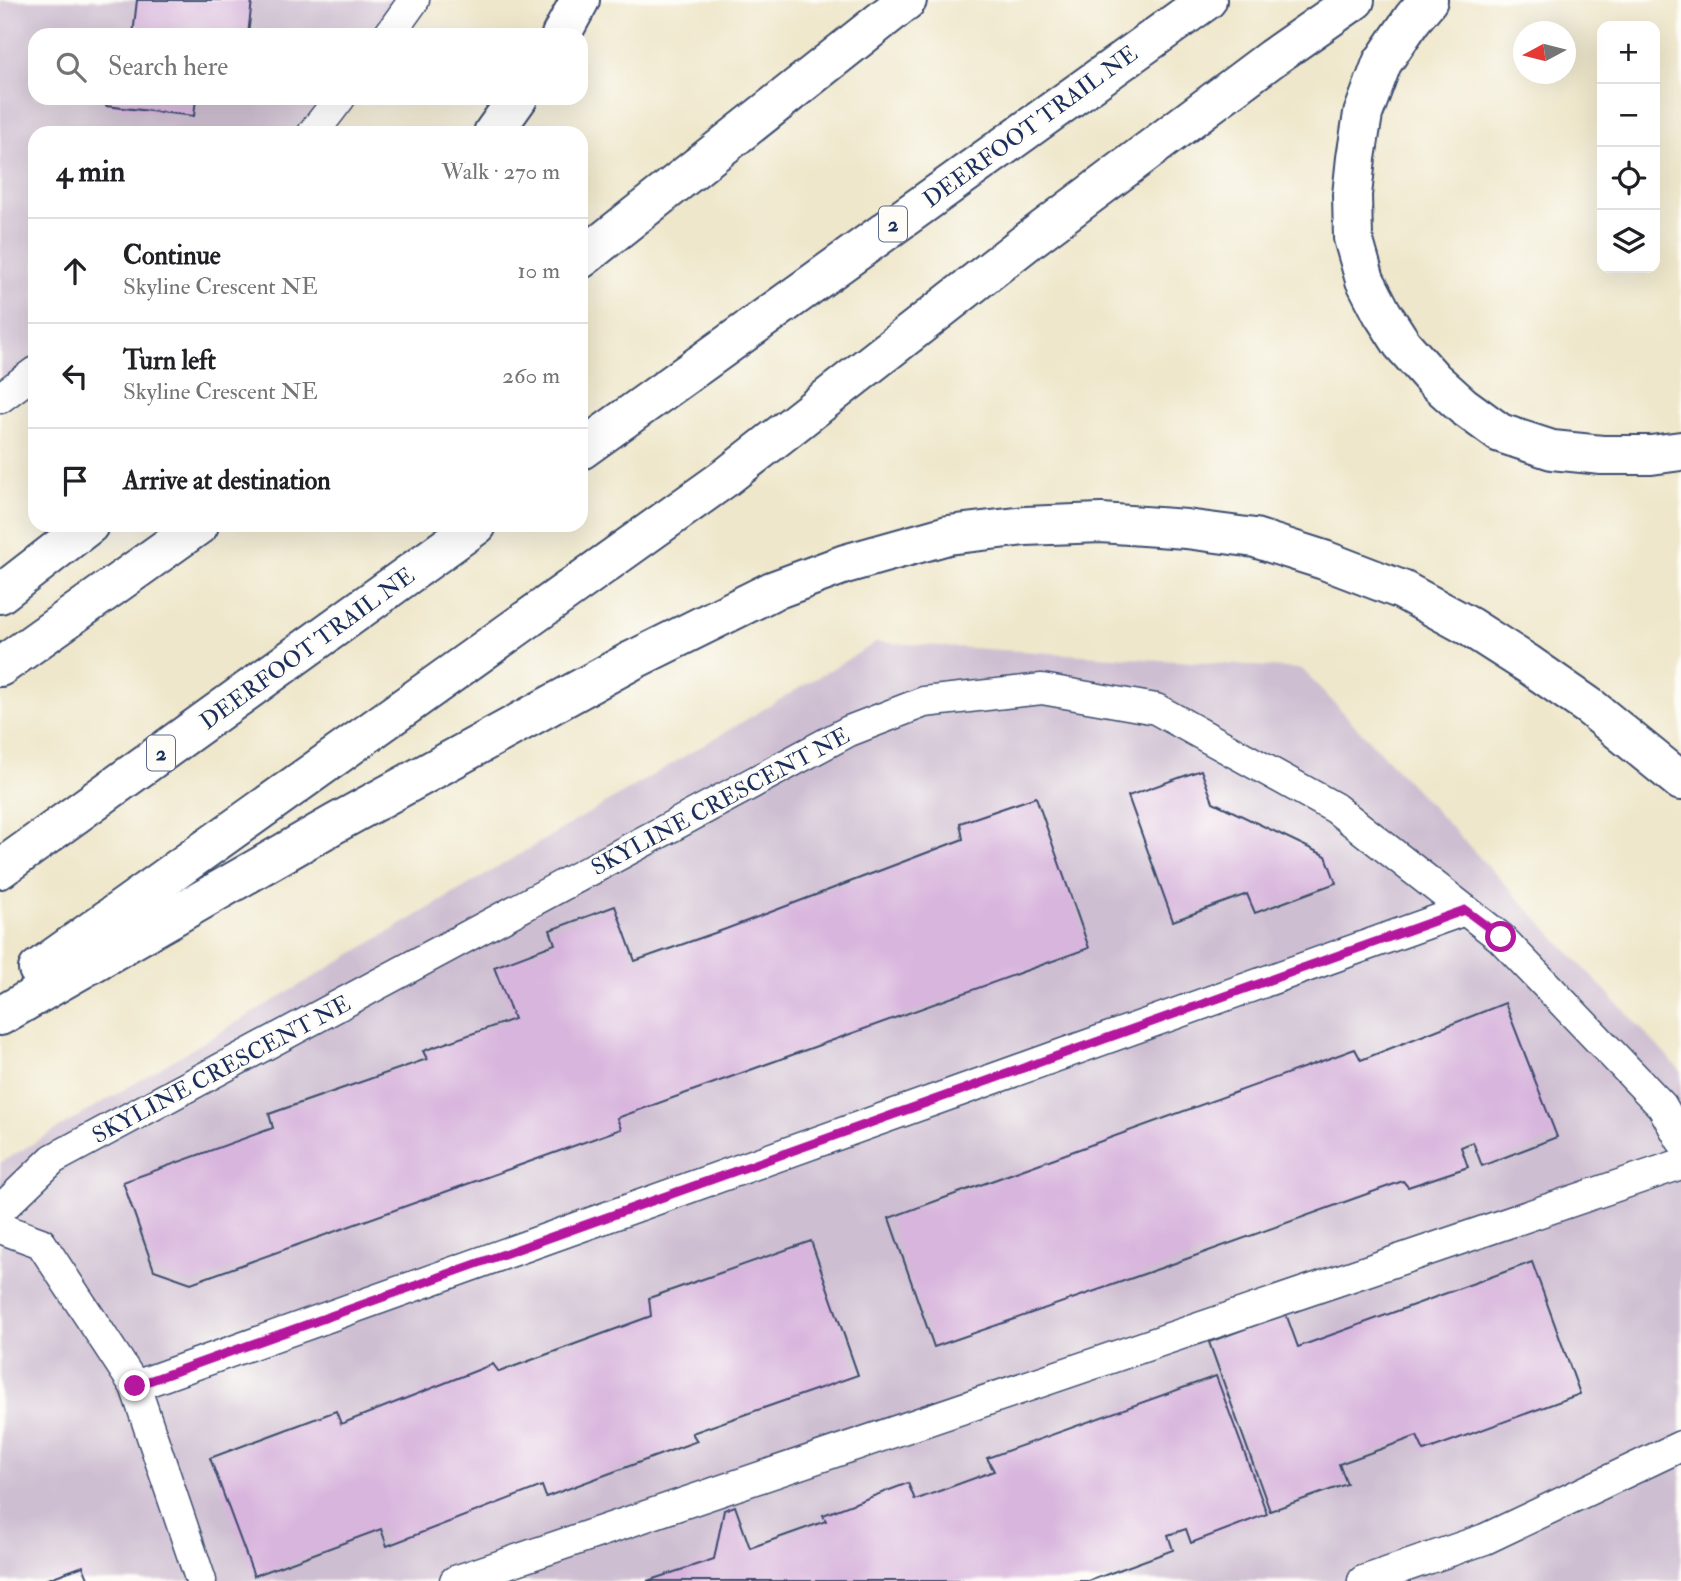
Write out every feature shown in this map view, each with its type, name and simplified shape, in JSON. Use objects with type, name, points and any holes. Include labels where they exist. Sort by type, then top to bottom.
[{"type":"highway","points":[[565,28],[580,0]]},
{"type":"highway","points":[[588,253],[907,0]]},
{"type":"highway","name":"DEERFOOT TRAIL NE","points":[[588,445],[1207,0]]},
{"type":"highway","points":[[0,992],[63,951],[725,478],[1024,244],[1272,58],[1355,0]]},
{"type":"highway","points":[[1428,0],[1382,62],[1363,114],[1356,159],[1352,195],[1353,238],[1365,280],[1382,313],[1402,344],[1433,379],[1463,406],[1500,433],[1552,450],[1602,455],[1651,455],[1681,451]]},
{"type":"highway","points":[[498,126],[513,105]]},
{"type":"highway","points":[[0,1016],[336,823],[633,660],[772,591],[845,564],[948,535],[1025,526],[1101,523],[1174,528],[1255,538],[1324,561],[1402,590],[1470,627],[1590,707],[1681,780]]},
{"type":"highway","points":[[0,594],[81,532]]},
{"type":"highway","points":[[0,667],[189,532]]},
{"type":"highway","name":"DEERFOOT TRAIL NE","points":[[0,869],[467,532]]},
{"type":"street","points":[[394,28],[414,0]]},
{"type":"street","points":[[318,126],[335,105]]},
{"type":"street","points":[[0,398],[28,377]]},
{"type":"street","name":"SKYLINE CRESCENT NE","points":[[0,1210],[53,1159],[849,731],[924,702],[1042,690],[1156,709],[1335,808],[1501,937],[1662,1106],[1681,1140]]},
{"type":"street","points":[[135,1386],[1465,910]]},
{"type":"street","points":[[454,1581],[1681,1164]]},
{"type":"street","points":[[0,1228],[41,1243],[135,1386],[201,1581]]},
{"type":"street","points":[[1363,1581],[1485,1539],[1681,1446]]},
{"type":"shaded area","points":[[0,0],[414,0],[394,28],[28,28],[28,105],[335,105],[318,126],[28,126],[28,377],[0,398]]},
{"type":"shaded area","points":[[877,642],[1302,669],[1681,1071],[1681,1581],[0,1581],[0,1163]]},
{"type":"building","points":[[137,0],[252,0],[249,28],[134,28]]},
{"type":"building","points":[[106,105],[195,105],[194,116]]},
{"type":"building","points":[[1201,770],[1213,802],[1326,856],[1336,883],[1255,913],[1247,894],[1173,921],[1128,796]]},
{"type":"building","points":[[1036,797],[1089,948],[617,1118],[621,1129],[191,1283],[154,1270],[123,1182],[273,1128],[269,1114],[427,1059],[423,1051],[514,1019],[494,967],[555,944],[550,930],[615,906],[635,961],[963,839],[960,823]]},
{"type":"building","points":[[1505,1003],[1557,1137],[1482,1166],[1473,1142],[1461,1147],[1468,1167],[1408,1187],[1403,1181],[934,1347],[889,1218],[1355,1049],[1361,1060]]},
{"type":"building","points":[[811,1241],[858,1375],[692,1433],[697,1441],[546,1497],[542,1486],[387,1546],[381,1529],[254,1576],[210,1458],[336,1411],[341,1424],[493,1364],[499,1372],[651,1316],[649,1298]]},
{"type":"building","points":[[1532,1262],[1580,1394],[1424,1451],[1417,1436],[1339,1464],[1347,1484],[1270,1511],[1209,1342],[1286,1314],[1298,1347]]},
{"type":"building","points":[[1216,1376],[1267,1514],[1191,1543],[1186,1529],[1168,1535],[1173,1550],[1089,1581],[647,1581],[714,1559],[724,1510],[735,1506],[750,1548],[826,1521],[823,1515],[908,1483],[915,1500],[994,1471],[987,1458]]},
{"type":"building","points":[[83,1566],[89,1581],[42,1581]]},
{"type":"route","points":[[135,1386],[1465,910],[1501,937]]}]
